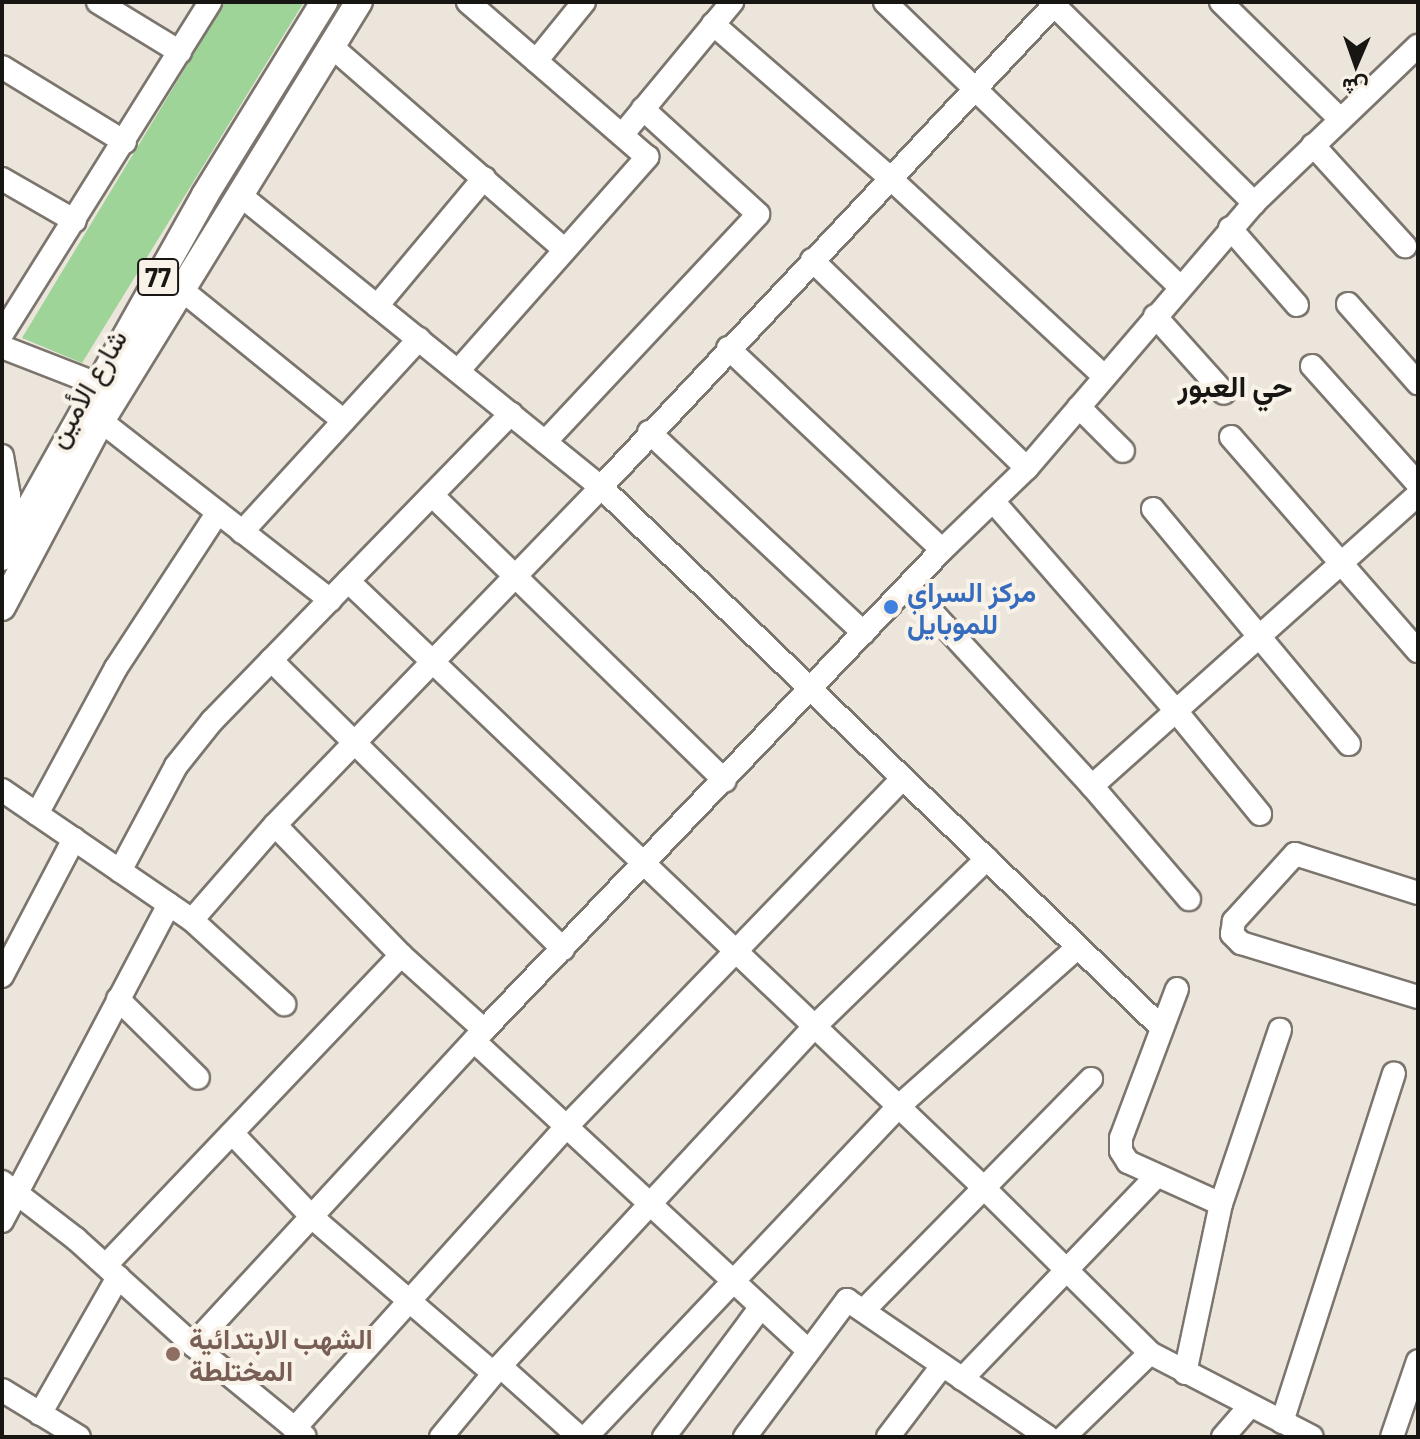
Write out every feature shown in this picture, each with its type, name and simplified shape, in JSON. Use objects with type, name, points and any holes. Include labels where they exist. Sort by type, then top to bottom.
[{"type":"main road","name":"شارع الأمين","points":[[2,607],[92,416],[97,384],[205,195],[324,2]]},
{"type":"main road","name":"شارع الأمين","points":[[5,550],[92,416],[182,290],[359,2]]},
{"type":"street","points":[[98,2],[180,52]]},
{"type":"street","points":[[2,334],[210,2]]},
{"type":"street","points":[[458,371],[647,157],[468,2]]},
{"type":"street","points":[[536,61],[584,2]]},
{"type":"street","points":[[622,135],[732,2]]},
{"type":"street","points":[[885,2],[1180,287]]},
{"type":"street","points":[[1221,2],[1340,119]]},
{"type":"street","points":[[192,920],[275,825],[513,574],[601,487],[649,432],[1054,3],[1254,203]]},
{"type":"street","points":[[713,24],[890,178],[1104,376]]},
{"type":"street","points":[[331,46],[565,250]]},
{"type":"street","points":[[193,1345],[479,1036],[942,550],[1027,468],[1230,228],[1418,46]]},
{"type":"street","points":[[2,67],[125,142]]},
{"type":"street","points":[[545,442],[758,214],[643,109]]},
{"type":"street","points":[[1313,145],[1405,246]]},
{"type":"street","points":[[377,306],[484,178]]},
{"type":"street","points":[[2,179],[75,221]]},
{"type":"street","points":[[240,195],[601,487],[1162,1028]]},
{"type":"street","points":[[1230,228],[1297,305]]},
{"type":"street","points":[[812,260],[1027,468]]},
{"type":"street","points":[[182,290],[344,421]]},
{"type":"street","points":[[1348,304],[1418,383]]},
{"type":"street","points":[[1155,316],[1224,393]]},
{"type":"street","points":[[242,532],[419,339]]},
{"type":"street","points":[[2,347],[97,384]]},
{"type":"street","points":[[728,348],[942,550]]},
{"type":"street","points":[[1312,366],[1418,484]]},
{"type":"street","points":[[1079,407],[1123,451]]},
{"type":"street","points":[[120,871],[176,766],[212,721],[511,414]]},
{"type":"street","points":[[92,416],[330,600]]},
{"type":"street","points":[[649,432],[864,633]]},
{"type":"street","points":[[1231,437],[1339,565],[1418,651]]},
{"type":"street","points":[[2,456],[9,495],[5,550]]},
{"type":"street","points":[[432,495],[725,781]]},
{"type":"street","points":[[1092,786],[1418,495]]},
{"type":"street","points":[[993,501],[1176,711],[1260,814]]},
{"type":"street","points":[[1153,509],[1349,744]]},
{"type":"street","points":[[37,814],[116,668],[218,512]]},
{"type":"street","points":[[348,581],[899,1106],[1150,1353],[1312,1437]]},
{"type":"street","points":[[909,587],[1092,786],[1189,899]]},
{"type":"street","points":[[271,660],[563,949]]},
{"type":"street","points":[[9,1187],[300,1433],[409,1301],[566,1127],[903,778]]},
{"type":"street","points":[[2,790],[192,920],[284,1004]]},
{"type":"street","points":[[275,825],[566,1127],[809,1351]]},
{"type":"street","points":[[2,976],[74,839]]},
{"type":"street","points":[[1418,893],[1295,854],[1234,921],[1232,934],[1241,943],[1418,997]]},
{"type":"street","points":[[441,1437],[497,1369],[815,1026],[987,859]]},
{"type":"street","points":[[2,1221],[9,1187],[169,904]]},
{"type":"street","points":[[586,1437],[899,1106],[1078,947]]},
{"type":"street","points":[[40,1414],[112,1271],[232,1133],[401,955]]},
{"type":"street","points":[[1177,989],[1121,1138],[1121,1151],[1128,1162],[1221,1204]]},
{"type":"street","points":[[118,999],[198,1078]]},
{"type":"street","points":[[1185,1373],[1221,1204],[1280,1030]]},
{"type":"street","points":[[1282,1422],[1394,1074]]},
{"type":"street","points":[[864,1310],[1091,1079]]},
{"type":"street","points":[[232,1133],[313,1218],[409,1301],[579,1437]]},
{"type":"street","points":[[962,1379],[1157,1176]]},
{"type":"street","points":[[745,1437],[847,1300],[1040,1435]]},
{"type":"street","points":[[664,1437],[761,1307]]},
{"type":"street","points":[[1064,1437],[1150,1353]]},
{"type":"street","points":[[1392,1437],[1418,1361]]},
{"type":"street","points":[[888,1437],[942,1366]]},
{"type":"street","points":[[2,1390],[79,1437]]},
{"type":"street","points":[[1223,1437],[1250,1406]]},
{"type":"green space","points":[[225,2],[304,2],[82,363],[22,338]]},
{"type":"place","name":"مركز السراي للموبايل","points":[[891,607]]},
{"type":"place","name":"الشهب الابتدائية المختلطة","points":[[173,1354]]},
{"type":"district","name":"حي العبور","points":[[1235,385]]}]
